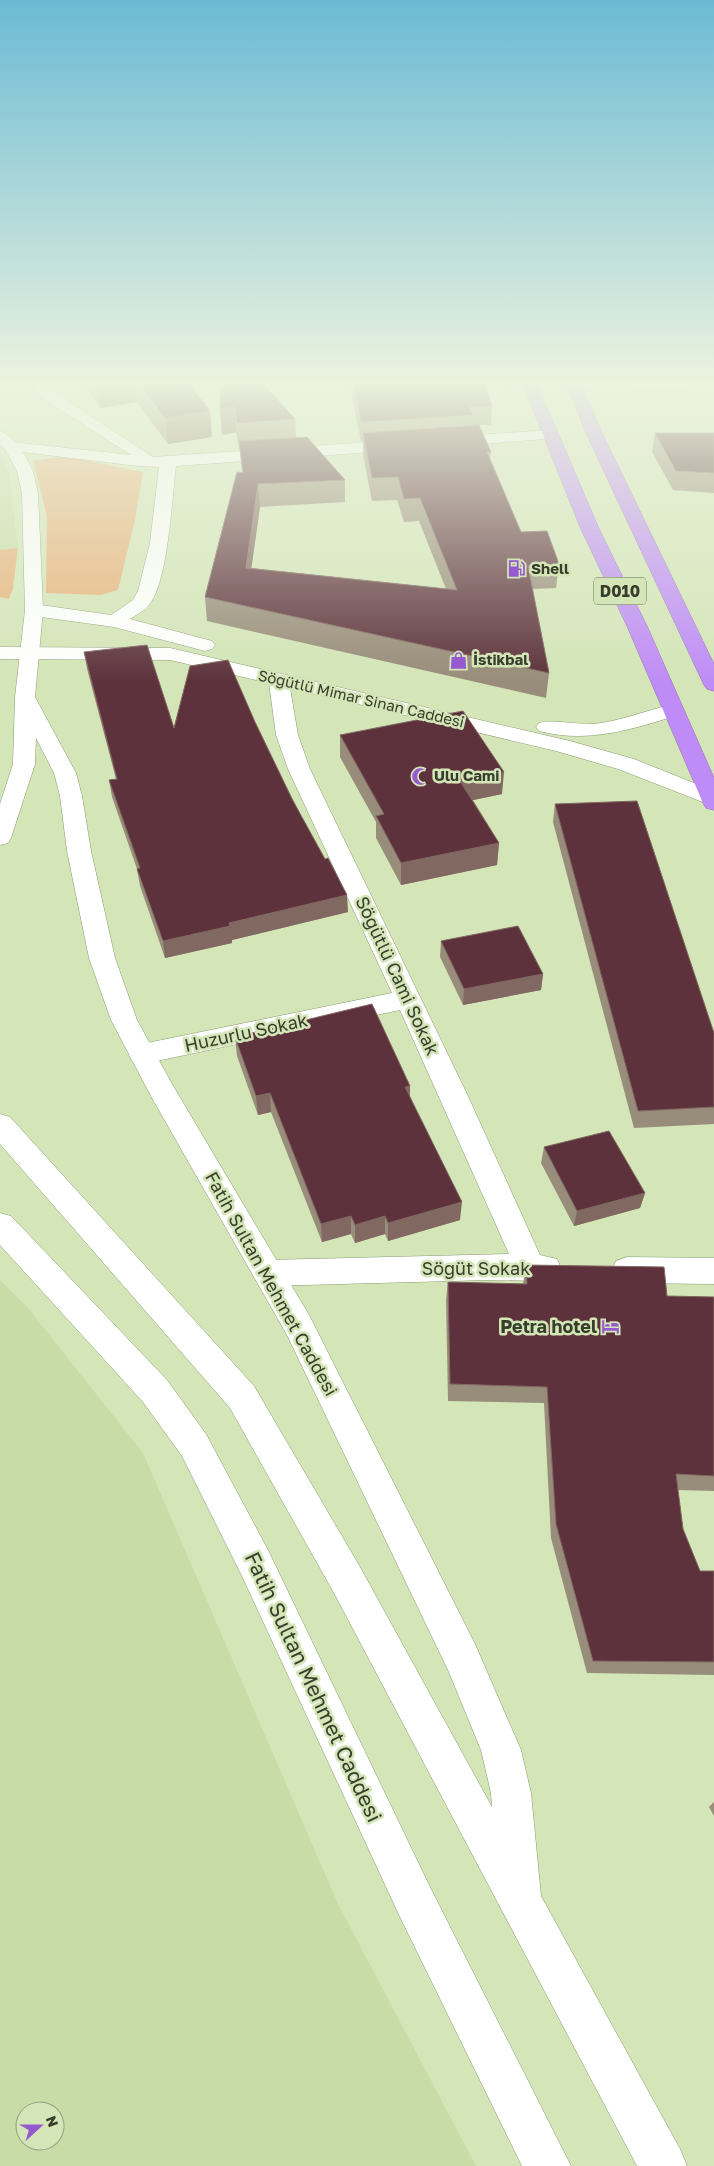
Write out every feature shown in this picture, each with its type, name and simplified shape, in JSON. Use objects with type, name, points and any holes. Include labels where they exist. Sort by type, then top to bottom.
[{"type":"highway","name":"D010","points":[[570,480],[590,529],[637,626],[713,801]]},
{"type":"highway","name":"D010","points":[[616,480],[714,685]]},
{"type":"street","points":[[0,838],[24,764],[25,696],[34,610],[30,493],[27,480]]},
{"type":"street","points":[[115,621],[141,604],[147,590],[159,543],[159,480]]},
{"type":"street","name":"Söğütlü Mimar Sinan Caddesi","points":[[34,610],[115,621],[355,683],[564,731],[598,730],[624,725],[674,710]]},
{"type":"street","name":"Söğütlü Mimar Sinan Caddesi","points":[[0,653],[30,655],[92,653],[170,654],[562,746],[626,764],[713,801]]},
{"type":"street","name":"Söğütlü Cami Sokak","points":[[280,680],[287,735],[299,769],[408,999],[531,1268]]},
{"type":"street","name":"Fatih Sultan Mehmet Caddesi","points":[[25,696],[65,773],[71,796],[79,851],[102,958],[124,1020],[298,1325],[462,1657],[501,1750],[511,1793],[520,1901]]},
{"type":"street","points":[[0,791],[26,730]]},
{"type":"street","name":"Huzurlu Sokak","points":[[142,1054],[408,999]]},
{"type":"street","name":"Fatih Sultan Mehmet Caddesi","points":[[0,1125],[242,1397],[347,1580],[663,2166]]},
{"type":"street","name":"Fatih Sultan Mehmet Caddesi","points":[[0,1225],[155,1391],[194,1445],[255,1563],[415,1902],[547,2166]]},
{"type":"street","name":"Söğüt Sokak","points":[[268,1273],[531,1268],[714,1271]]},
{"type":"shaded area","points":[[0,480],[10,480],[18,548],[0,550]]},
{"type":"shaded area","points":[[38,480],[142,480],[135,520],[118,590],[101,595],[46,593],[47,516]]},
{"type":"shaded area","points":[[18,548],[13,588],[9,599],[0,597],[0,550]]},
{"type":"shaded area","points":[[0,1280],[28,1308],[143,1453],[338,1904],[476,2166],[0,2166]]},
{"type":"building","points":[[235,480],[343,480],[258,484],[246,568],[457,590],[420,498],[404,499],[399,480],[499,480],[521,532],[547,531],[559,564],[528,566],[549,673],[205,597]]},
{"type":"building","points":[[147,645],[174,728],[190,666],[228,660],[292,799],[325,859],[328,858],[347,895],[229,923],[230,926],[163,941],[137,869],[140,868],[109,780],[117,779],[84,652]]},
{"type":"building","points":[[463,711],[504,772],[460,781],[499,843],[401,863],[376,816],[384,814],[340,735]]},
{"type":"building","points":[[637,801],[714,1033],[714,1107],[638,1111],[555,804]]},
{"type":"building","points":[[518,926],[543,974],[464,989],[441,941]]},
{"type":"building","points":[[372,1004],[410,1086],[405,1087],[462,1202],[388,1223],[385,1216],[355,1225],[351,1216],[321,1224],[270,1093],[256,1096],[235,1037]]},
{"type":"building","points":[[609,1131],[645,1193],[577,1211],[544,1147]]},
{"type":"building","points":[[526,1265],[664,1267],[667,1296],[714,1297],[714,1476],[676,1474],[683,1529],[700,1571],[714,1571],[714,1662],[593,1661],[556,1524],[547,1387],[450,1384],[448,1282],[527,1284]]},
{"type":"place","name":"Shell","points":[[517,569]]},
{"type":"place","name":"İstikbal","points":[[459,660]]},
{"type":"place","name":"Ulu Cami","points":[[420,776]]},
{"type":"place","name":"Petra hotel","points":[[611,1327]]}]
